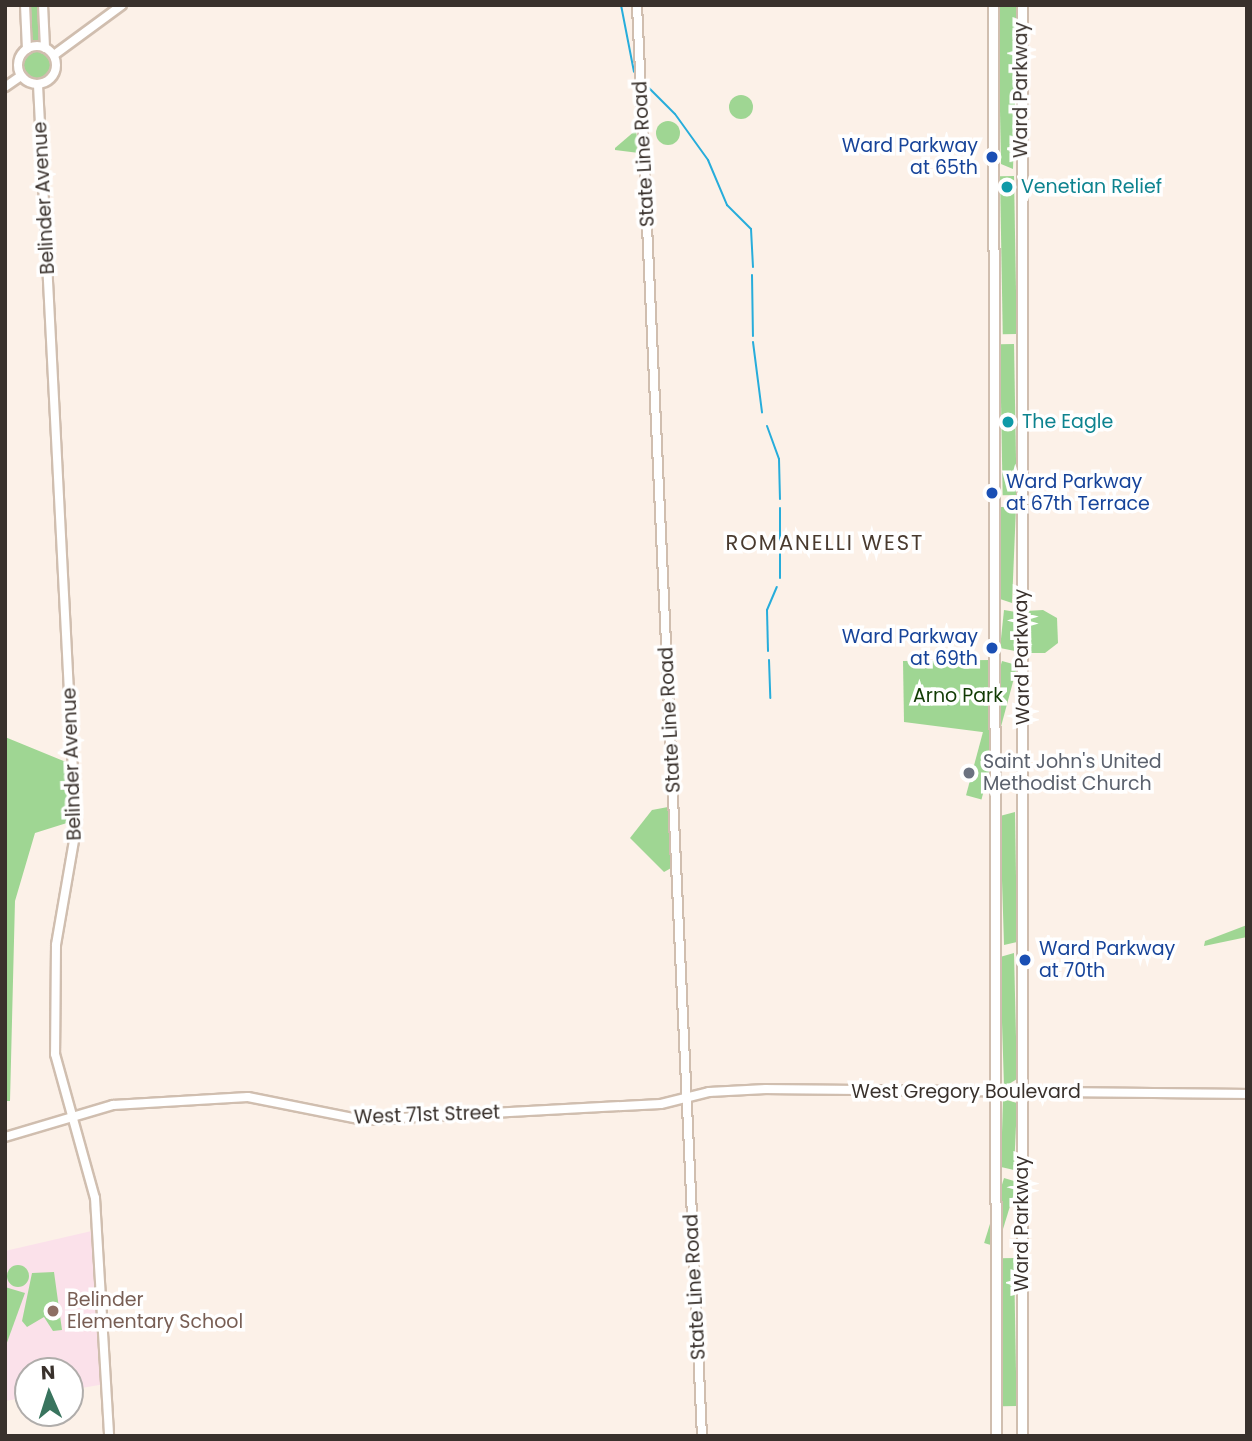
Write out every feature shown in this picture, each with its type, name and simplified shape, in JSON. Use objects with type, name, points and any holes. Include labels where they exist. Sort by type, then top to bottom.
[{"type":"main road","name":"Ward Parkway","points":[[993,5],[996,1436]]},
{"type":"main road","name":"Ward Parkway","points":[[1022,5],[1022,1436]]},
{"type":"street","points":[[21,76],[19,59],[27,49],[25,5]]},
{"type":"street","points":[[43,5],[45,48]]},
{"type":"street","points":[[54,55],[122,5]]},
{"type":"street","name":"State Line Road","points":[[637,5],[702,1436]]},
{"type":"street","points":[[21,76],[38,85],[55,73],[54,55],[45,48],[27,49]]},
{"type":"street","points":[[5,87],[21,76]]},
{"type":"street","name":"Belinder Avenue","points":[[38,85],[76,829],[58,927],[54,1023],[69,1117],[95,1198],[109,1436]]},
{"type":"street","name":"West Gregory Boulevard","points":[[687,1098],[766,1089],[1247,1094]]},
{"type":"street","name":"West 71st Street","points":[[5,1137],[69,1117],[125,1104],[248,1097],[363,1119],[687,1098]]},
{"type":"shaded area","name":"Belinder Elementary School","points":[[96,1230],[105,1384],[84,1388],[84,1357],[14,1357],[14,1399],[5,1401],[5,1251]]},
{"type":"green space","points":[[27,5],[40,5],[39,41],[31,41]]},
{"type":"green space","points":[[998,5],[1018,5],[1013,169],[1001,164]]},
{"type":"green space","points":[[36,49],[47,54],[52,65],[47,76],[36,81],[25,76],[20,65],[25,54]]},
{"type":"green space","points":[[741,95],[749,99],[753,107],[749,115],[741,119],[733,115],[729,107],[733,99]]},
{"type":"green space","points":[[668,121],[676,125],[680,133],[676,141],[668,145],[660,141],[656,133],[660,125]]},
{"type":"green space","points":[[636,130],[639,153],[615,150],[615,148]]},
{"type":"green space","points":[[1000,176],[1014,176],[1017,334],[1003,334]]},
{"type":"green space","points":[[1000,344],[1014,344],[1017,495],[1003,495]]},
{"type":"green space","points":[[1000,507],[1016,507],[1012,603],[1000,599]]},
{"type":"green space","points":[[1004,610],[1016,612],[1015,651],[1000,648]]},
{"type":"green space","points":[[1043,610],[1057,618],[1058,643],[1045,653],[1027,653],[1026,611]]},
{"type":"green space","name":"Arno Park","points":[[990,660],[990,733],[904,722],[903,661]]},
{"type":"green space","points":[[1002,661],[1017,665],[981,799],[966,795]]},
{"type":"green space","points":[[5,737],[66,762],[70,822],[35,833],[15,901],[10,1101],[5,1101]]},
{"type":"green space","points":[[668,807],[673,867],[664,872],[630,838],[652,810]]},
{"type":"green space","points":[[1015,812],[1017,942],[1004,945],[1000,816]]},
{"type":"green space","points":[[1247,925],[1247,937],[1204,946],[1205,941]]},
{"type":"green space","points":[[1014,953],[1017,1079],[1004,1087],[1000,957]]},
{"type":"green space","points":[[1003,1099],[1017,1103],[1014,1170],[1001,1167]]},
{"type":"green space","points":[[1004,1178],[1017,1182],[998,1247],[984,1243]]},
{"type":"green space","points":[[1000,1258],[1014,1258],[1017,1406],[1003,1406]]},
{"type":"green space","points":[[18,1265],[26,1268],[29,1276],[26,1284],[18,1287],[10,1284],[7,1276],[10,1268]]},
{"type":"green space","points":[[54,1272],[62,1330],[53,1331],[44,1317],[27,1327],[22,1321],[32,1273]]},
{"type":"green space","points":[[5,1287],[25,1293],[5,1348]]},
{"type":"waterway","points":[[621,5],[634,72]]},
{"type":"waterway","points":[[645,84],[675,114],[708,160],[727,205],[751,229],[753,267]]},
{"type":"waterway","points":[[752,275],[753,336]]},
{"type":"waterway","points":[[753,342],[762,412]]},
{"type":"waterway","points":[[767,426],[779,459],[780,499]]},
{"type":"waterway","points":[[780,508],[780,578]]},
{"type":"waterway","points":[[768,651],[767,610],[777,587]]},
{"type":"waterway","points":[[769,660],[770,698]]},
{"type":"place","name":"Ward Parkway at 65th","points":[[992,157]]},
{"type":"place","name":"Venetian Relief","points":[[1007,187]]},
{"type":"place","name":"The Eagle","points":[[1008,422]]},
{"type":"place","name":"Ward Parkway at 67th Terrace","points":[[992,493]]},
{"type":"place","name":"Ward Parkway at 69th","points":[[992,648]]},
{"type":"place","name":"Saint John's United Methodist Church","points":[[969,773]]},
{"type":"place","name":"Ward Parkway at 70th","points":[[1025,960]]},
{"type":"place","name":"Belinder Elementary School","points":[[53,1311]]},
{"type":"district","name":"ROMANELLI WEST","points":[[825,543]]}]
